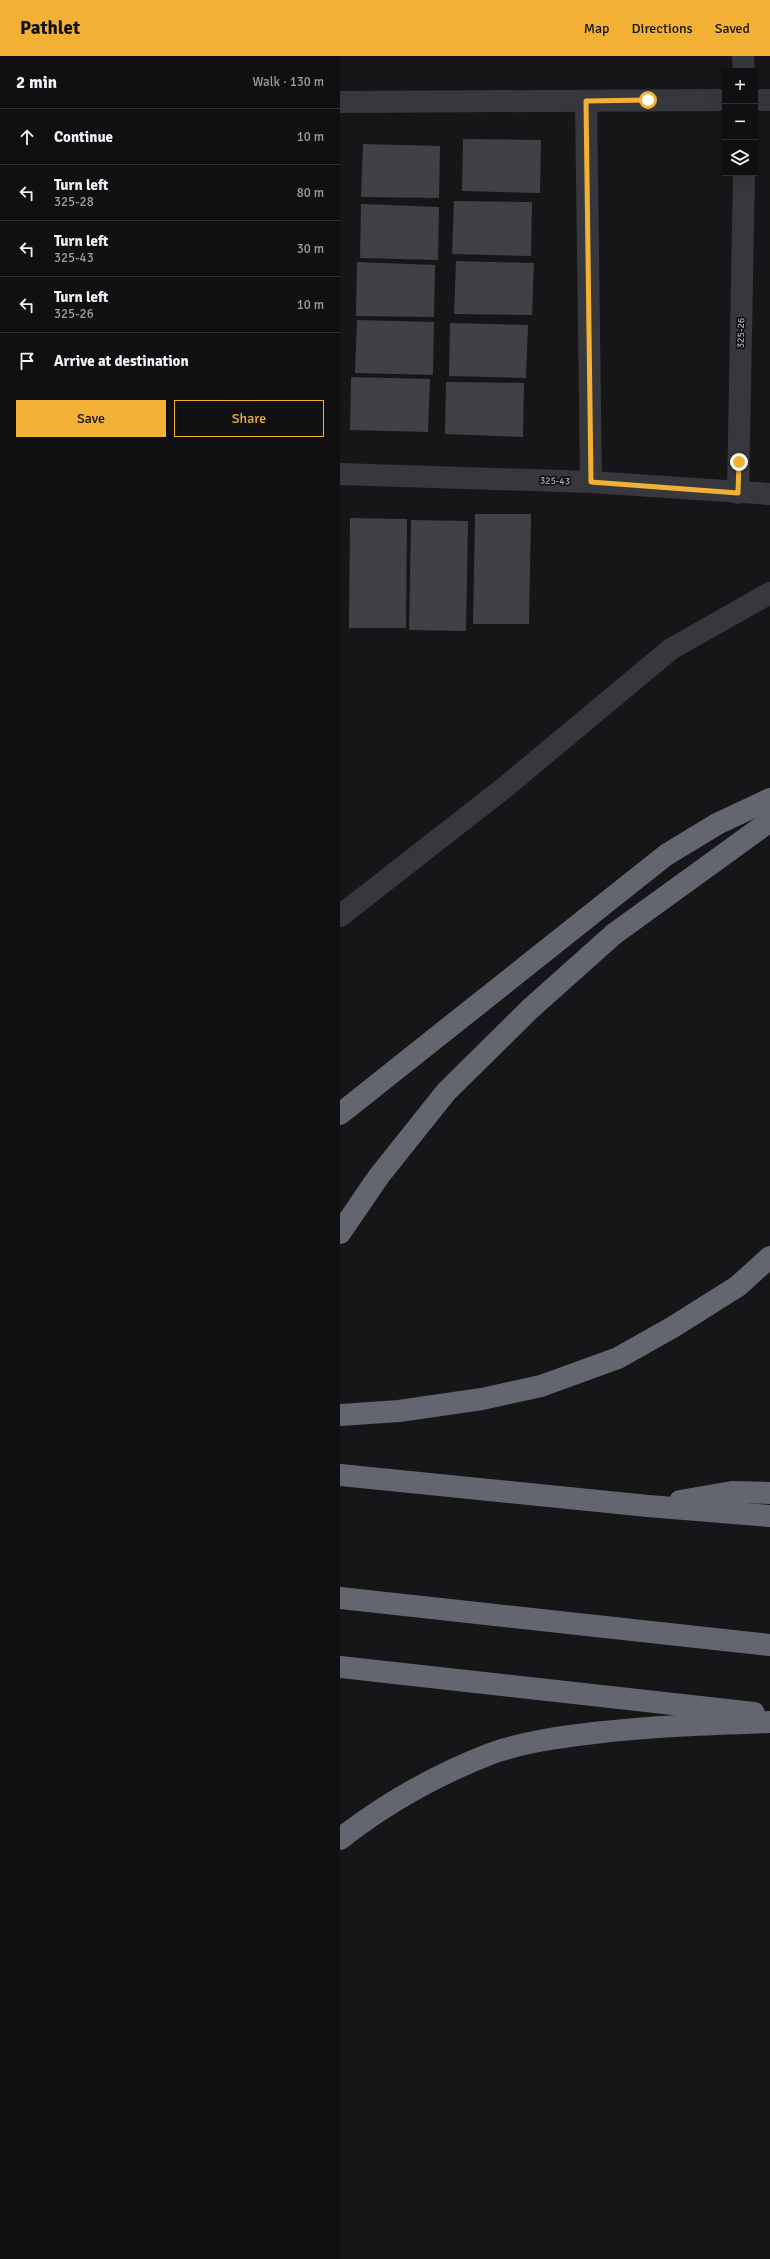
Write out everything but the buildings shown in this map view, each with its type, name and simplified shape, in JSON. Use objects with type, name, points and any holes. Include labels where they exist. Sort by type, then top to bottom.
[{"type":"highway","points":[[340,1114],[496,988],[666,855],[717,824],[770,799]]},
{"type":"highway","points":[[340,1233],[379,1176],[446,1092],[530,1009],[614,934],[770,821]]},
{"type":"highway","points":[[340,1415],[399,1411],[482,1399],[541,1386],[618,1358],[673,1327],[738,1286],[770,1257]]},
{"type":"highway","points":[[340,1475],[648,1506],[770,1516]]},
{"type":"highway","points":[[648,1506],[732,1492],[770,1493]]},
{"type":"highway","points":[[340,1598],[770,1645]]},
{"type":"highway","points":[[340,1667],[719,1708],[770,1715]]},
{"type":"highway","points":[[340,1839],[375,1812],[439,1775],[491,1754],[536,1742],[607,1732],[643,1728],[770,1722]]},
{"type":"street","points":[[743,56],[744,68]]},
{"type":"street","points":[[340,102],[722,100]]},
{"type":"street","points":[[758,100],[770,100]]},
{"type":"street","points":[[586,101],[591,482]]},
{"type":"street","name":"325-26","points":[[738,493],[744,176]]},
{"type":"street","name":"325-43","points":[[340,474],[591,482],[770,494]]},
{"type":"street","points":[[340,916],[504,788],[671,649],[770,593]]},
{"type":"route","points":[[648,100],[586,101],[591,482],[738,493],[739,462]]}]
